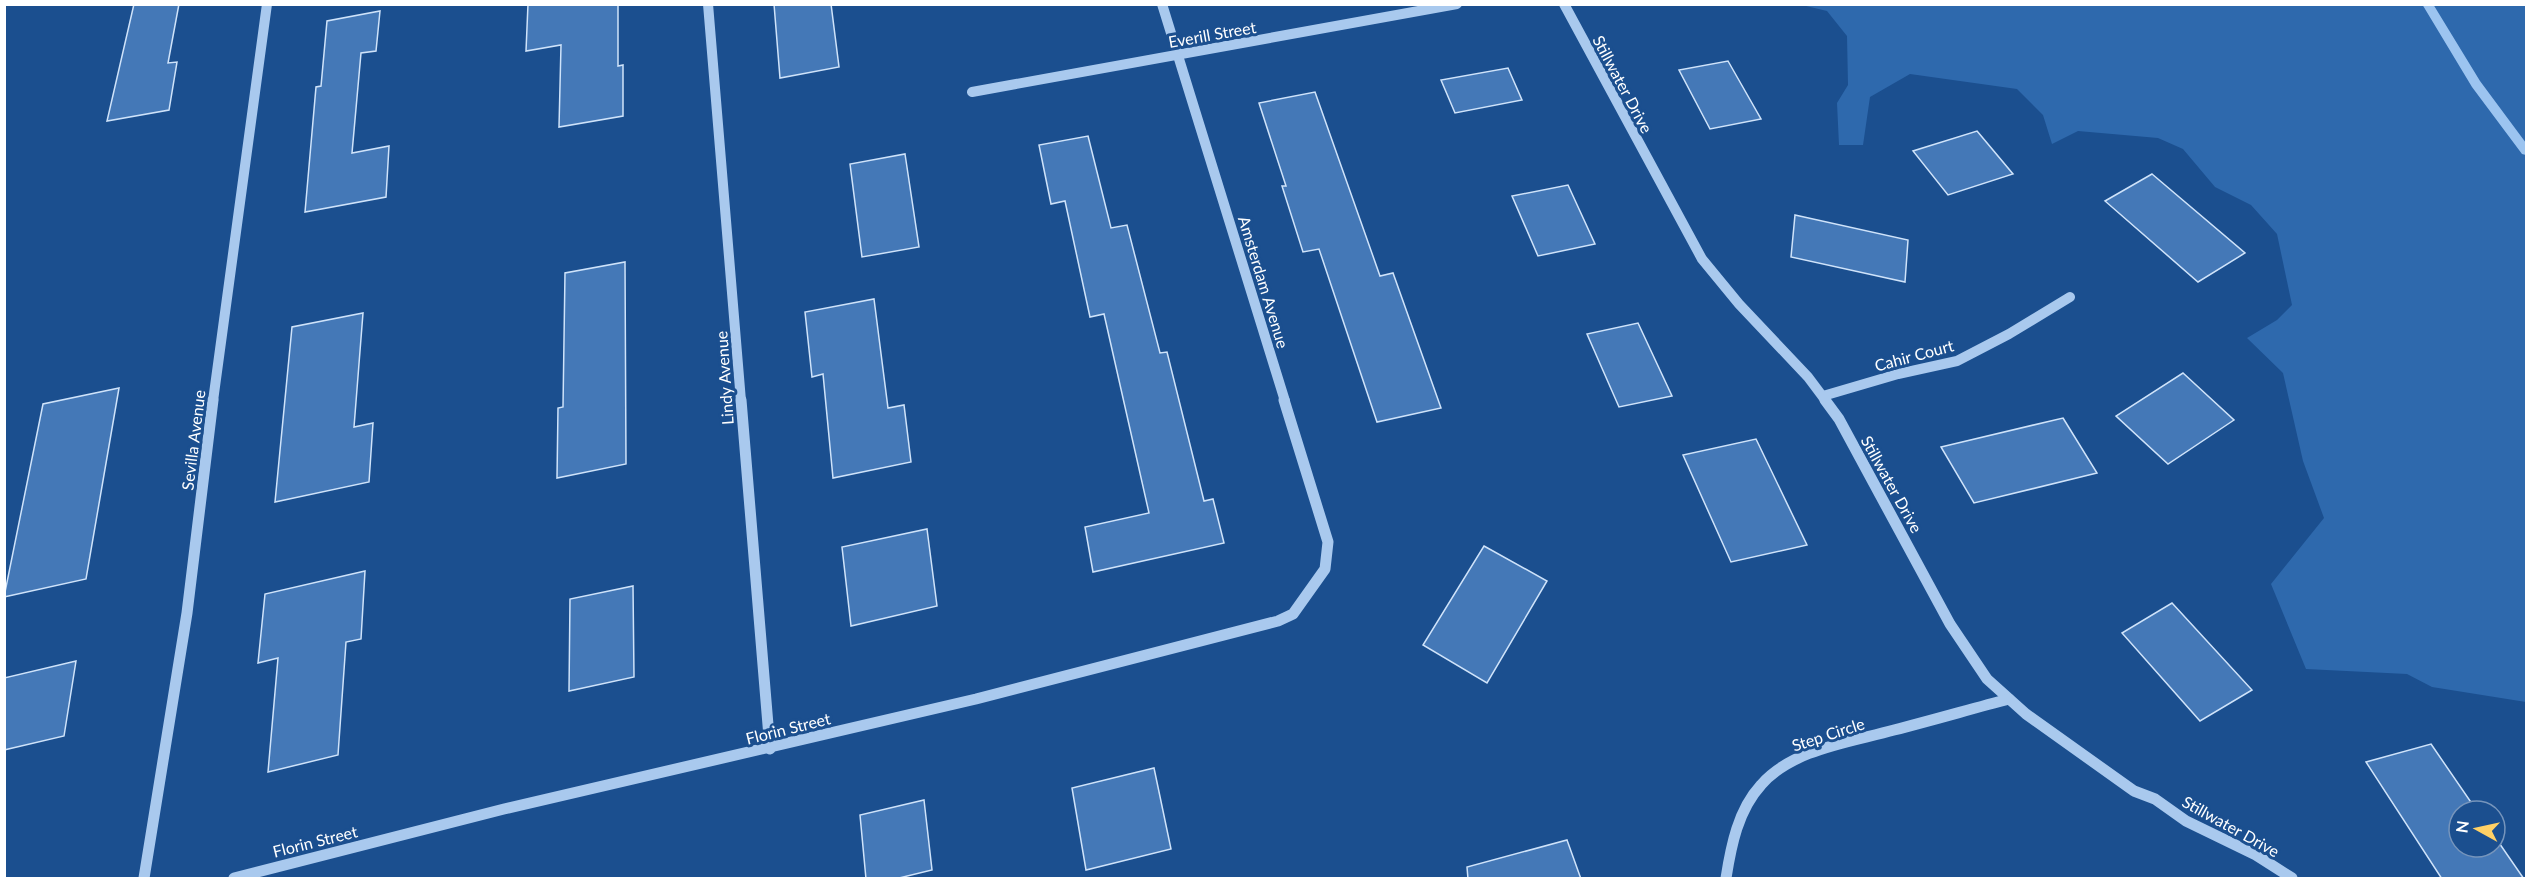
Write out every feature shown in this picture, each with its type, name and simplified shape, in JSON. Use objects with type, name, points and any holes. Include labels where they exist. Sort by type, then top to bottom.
[{"type":"street","name":"Sevilla Avenue","points":[[144,879],[187,613],[230,263],[267,4]]},
{"type":"street","name":"Lindy Avenue","points":[[708,4],[770,749]]},
{"type":"street","name":"Amsterdam Avenue","points":[[1162,4],[1180,55],[1328,542],[1325,569]]},
{"type":"street","name":"Everill Street","points":[[972,92],[1457,4]]},
{"type":"street","name":"Stillwater Drive","points":[[1564,4],[1702,259],[1725,289],[1772,337],[1823,396],[1916,557],[1950,624],[1987,679],[2047,730],[2134,791],[2155,799],[2186,821],[2247,850],[2292,879]]},
{"type":"street","name":"Cahir Court","points":[[1823,396],[1898,374],[1957,361],[2009,334],[2070,297]]},
{"type":"street","name":"Florin Street","points":[[234,879],[504,809],[770,749],[1278,621],[1293,614],[1325,569]]},
{"type":"street","name":"Step Circle","points":[[1726,879],[1731,840],[1759,787],[1790,764],[1812,753],[2009,699]]},
{"type":"shaded area","points":[[1802,5],[2526,5],[2526,702],[2432,687],[2407,674],[2306,669],[2271,584],[2324,518],[2303,461],[2283,373],[2247,338],[2277,320],[2292,305],[2277,234],[2251,205],[2215,187],[2183,149],[2158,138],[2078,131],[2052,144],[2043,115],[2017,89],[1910,74],[1870,97],[1863,145],[1839,145],[1837,103],[1848,85],[1847,36],[1827,11]]},
{"type":"building","points":[[134,4],[179,4],[168,63],[177,62],[169,110],[107,121]]},
{"type":"building","points":[[528,4],[618,4],[618,66],[623,65],[623,116],[559,127],[561,45],[526,51]]},
{"type":"building","points":[[774,4],[831,4],[839,67],[780,78]]},
{"type":"building","points":[[380,11],[376,51],[361,53],[352,153],[389,146],[386,197],[305,212],[316,87],[321,86],[327,21]]},
{"type":"building","points":[[1728,61],[1761,119],[1710,129],[1679,70]]},
{"type":"building","points":[[1508,68],[1522,100],[1455,113],[1441,80]]},
{"type":"building","points":[[1315,92],[1380,276],[1393,273],[1441,408],[1377,422],[1319,249],[1303,252],[1282,186],[1286,186],[1259,103]]},
{"type":"building","points":[[1977,131],[2013,174],[1948,195],[1913,151]]},
{"type":"building","points":[[1088,136],[1111,228],[1127,225],[1160,353],[1167,352],[1204,501],[1213,499],[1224,543],[1093,572],[1085,527],[1149,513],[1104,314],[1090,317],[1065,201],[1051,204],[1039,145]]},
{"type":"building","points":[[905,154],[919,247],[862,257],[850,164]]},
{"type":"building","points":[[2152,174],[2245,253],[2198,282],[2105,201]]},
{"type":"building","points":[[1568,185],[1595,244],[1538,256],[1512,196]]},
{"type":"building","points":[[1795,215],[1908,240],[1905,282],[1791,257]]},
{"type":"building","points":[[625,262],[626,464],[557,478],[558,408],[563,407],[565,273]]},
{"type":"building","points":[[874,299],[888,408],[904,405],[911,462],[833,478],[823,374],[812,377],[805,312]]},
{"type":"building","points":[[363,313],[354,427],[373,423],[369,482],[275,502],[292,327]]},
{"type":"building","points":[[1638,323],[1672,396],[1619,407],[1587,334]]},
{"type":"building","points":[[2183,373],[2234,420],[2168,464],[2116,416]]},
{"type":"building","points":[[119,388],[86,579],[4,597],[43,404]]},
{"type":"building","points":[[2063,418],[2097,473],[1974,503],[1941,447]]},
{"type":"building","points":[[1756,439],[1807,545],[1731,562],[1683,455]]},
{"type":"building","points":[[927,529],[937,606],[851,626],[842,547]]},
{"type":"building","points":[[1484,546],[1547,581],[1487,683],[1423,645]]},
{"type":"building","points":[[365,571],[361,639],[346,642],[338,755],[268,772],[278,658],[258,663],[265,594]]},
{"type":"building","points":[[633,586],[634,677],[569,691],[570,599]]},
{"type":"building","points":[[2172,603],[2252,690],[2200,721],[2122,633]]},
{"type":"building","points":[[76,661],[64,736],[4,750],[4,678]]},
{"type":"building","points":[[2431,744],[2469,799],[2447,799],[2447,859],[2507,859],[2507,854],[2524,879],[2442,879],[2366,762]]},
{"type":"building","points":[[1154,768],[1171,849],[1086,870],[1072,788]]},
{"type":"building","points":[[924,800],[932,870],[895,879],[866,879],[860,815]]},
{"type":"building","points":[[1567,840],[1581,879],[1468,879],[1467,867]]},
{"type":"waterway","points":[[2427,4],[2476,84],[2526,151]]}]
